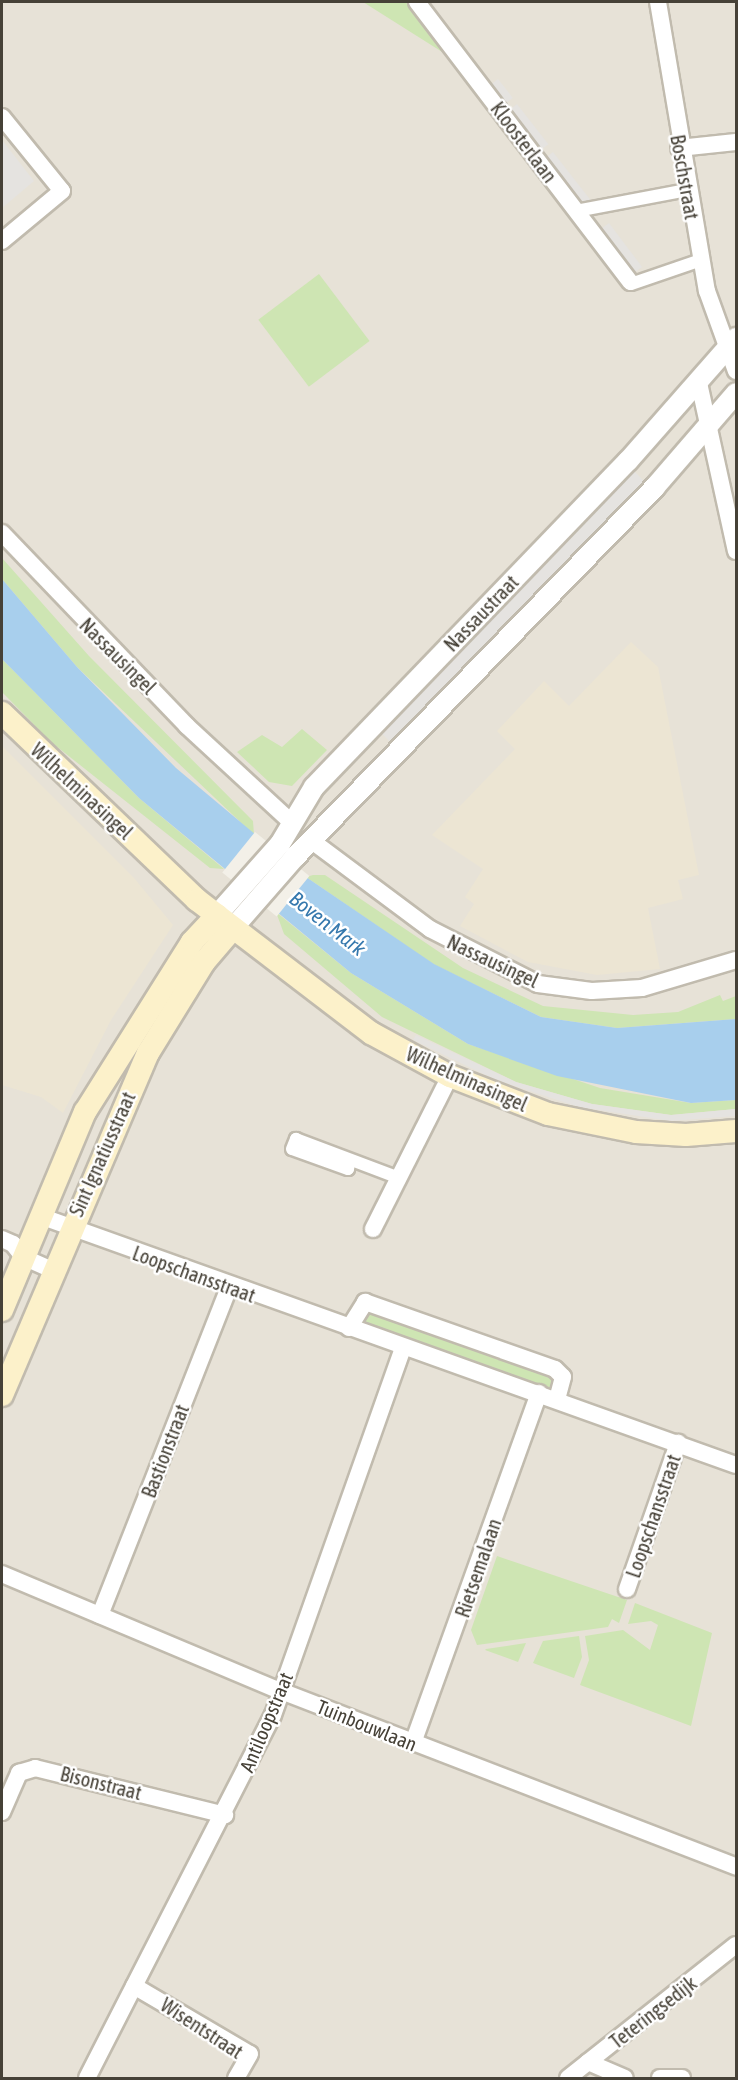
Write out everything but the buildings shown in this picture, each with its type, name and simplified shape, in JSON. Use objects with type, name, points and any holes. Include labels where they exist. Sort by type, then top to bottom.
[{"type":"main road","name":"Wilhelminasingel","points":[[2,713],[225,922],[371,1034],[450,1076],[587,1124],[686,1135],[736,1131]]},
{"type":"main road","name":"Sint Ignatiusstraat","points":[[2,1310],[84,1112],[192,942],[225,922]]},
{"type":"main road","name":"Sint Ignatiusstraat","points":[[2,1395],[69,1229],[148,1053],[204,962],[225,922]]},
{"type":"street","name":"Kloosterlaan","points":[[417,2],[630,283]]},
{"type":"street","name":"Boschstraat","points":[[658,2],[679,148],[711,309],[732,344],[736,371]]},
{"type":"street","points":[[2,117],[62,191],[2,241]]},
{"type":"street","points":[[679,148],[736,142]]},
{"type":"street","points":[[576,211],[687,190]]},
{"type":"street","points":[[630,283],[701,260]]},
{"type":"street","name":"Nassaustraat","points":[[225,922],[287,850],[292,823],[314,787],[699,383],[732,344]]},
{"type":"street","points":[[699,383],[736,551]]},
{"type":"street","name":"Nassaustraat","points":[[287,850],[312,841],[709,425],[731,399]]},
{"type":"street","name":"Nassausingel","points":[[2,533],[187,726],[292,823]]},
{"type":"street","name":"Nassausingel","points":[[312,841],[430,929],[538,984],[592,992],[642,988],[736,960]]},
{"type":"street","points":[[373,1229],[450,1076]]},
{"type":"street","points":[[349,1164],[399,1178]]},
{"type":"street","name":"Loopschansstraat","points":[[40,1216],[69,1229],[229,1287],[557,1399],[736,1465]]},
{"type":"street","points":[[2,1239],[23,1257],[52,1270]]},
{"type":"street","name":"Bastionstraat","points":[[100,1616],[229,1287]]},
{"type":"street","points":[[349,1328],[365,1302],[555,1369],[563,1377],[557,1399]]},
{"type":"street","name":"Antiloopstraat","points":[[87,2079],[225,1815],[281,1690],[403,1347]]},
{"type":"street","name":"Rietsemalaan","points":[[413,1743],[539,1393]]},
{"type":"street","name":"Loopschansstraat","points":[[627,1589],[678,1443]]},
{"type":"street","name":"Tuinbouwlaan","points":[[2,1574],[413,1743],[736,1867]]},
{"type":"street","name":"Bisonstraat","points":[[2,1812],[19,1773],[35,1768],[225,1815]]},
{"type":"street","name":"Teteringsedijk","points":[[568,2079],[736,1945]]},
{"type":"street","name":"Wisentstraat","points":[[134,1986],[250,2054],[236,2079]]},
{"type":"street","points":[[588,2062],[625,2079]]},
{"type":"street","points":[[660,2079],[682,2079]]},
{"type":"shaded area","points":[[2,2],[736,2],[736,2078],[2,2078]]},
{"type":"shaded area","points":[[498,79],[513,98],[505,104],[490,85]]},
{"type":"shaded area","points":[[517,104],[548,144],[541,150],[509,110]]},
{"type":"shaded area","points":[[2,140],[34,181],[2,208]]},
{"type":"shaded area","points":[[553,152],[591,200],[583,206],[546,158]]},
{"type":"shaded area","points":[[609,223],[642,267],[633,274],[600,230]]},
{"type":"shaded area","points":[[631,468],[649,486],[391,743],[374,725]]},
{"type":"shaded area","points":[[631,642],[658,667],[699,875],[678,880],[683,899],[648,908],[660,969],[597,975],[528,962],[460,926],[474,904],[465,897],[483,869],[432,835],[515,749],[497,731],[544,681],[569,706]]},
{"type":"shaded area","points":[[2,746],[134,878],[173,925],[111,1020],[63,1113],[41,1097],[2,1085]]},
{"type":"shaded area","points":[[416,1035],[516,1082],[592,1104],[671,1115],[736,1109],[736,1116],[671,1121],[579,1107],[496,1080],[413,1040]]},
{"type":"green space","points":[[363,2],[406,2],[447,55]]},
{"type":"green space","points":[[319,274],[370,341],[309,387],[258,320]]},
{"type":"green space","points":[[2,558],[89,656],[253,821],[254,835],[77,667],[2,579]]},
{"type":"green space","points":[[2,659],[139,798],[224,869],[210,868],[51,742],[2,692]]},
{"type":"green space","points":[[302,729],[327,750],[292,786],[269,782],[237,752],[262,735],[282,747]]},
{"type":"green space","points":[[325,875],[463,968],[543,1006],[633,1015],[678,1012],[720,995],[723,1001],[736,996],[736,1019],[617,1028],[541,1017],[433,964],[306,877]]},
{"type":"green space","points":[[276,912],[351,973],[468,1044],[600,1088],[691,1103],[736,1100],[736,1109],[671,1115],[592,1104],[516,1082],[382,1017],[284,934]]},
{"type":"green space","points":[[369,1308],[550,1371],[555,1379],[552,1390],[360,1320]]},
{"type":"green space","points":[[497,1556],[627,1600],[619,1623],[612,1619],[608,1627],[477,1645],[471,1630]]},
{"type":"green space","points":[[635,1603],[712,1633],[691,1726],[580,1685],[589,1660],[585,1636],[623,1630],[650,1650],[658,1625],[651,1621],[628,1624]]},
{"type":"green space","points":[[579,1636],[582,1657],[574,1678],[533,1663],[543,1641]]},
{"type":"green space","points":[[526,1643],[518,1662],[485,1650],[486,1649]]},
{"type":"water","name":"Boven Mark","points":[[2,579],[77,667],[176,768],[306,877],[434,964],[541,1017],[617,1028],[736,1019],[736,1100],[691,1103],[557,1076],[468,1044],[351,973],[139,798],[2,659]]},
{"type":"pier","points":[[255,832],[309,876],[277,916],[222,872]]}]
